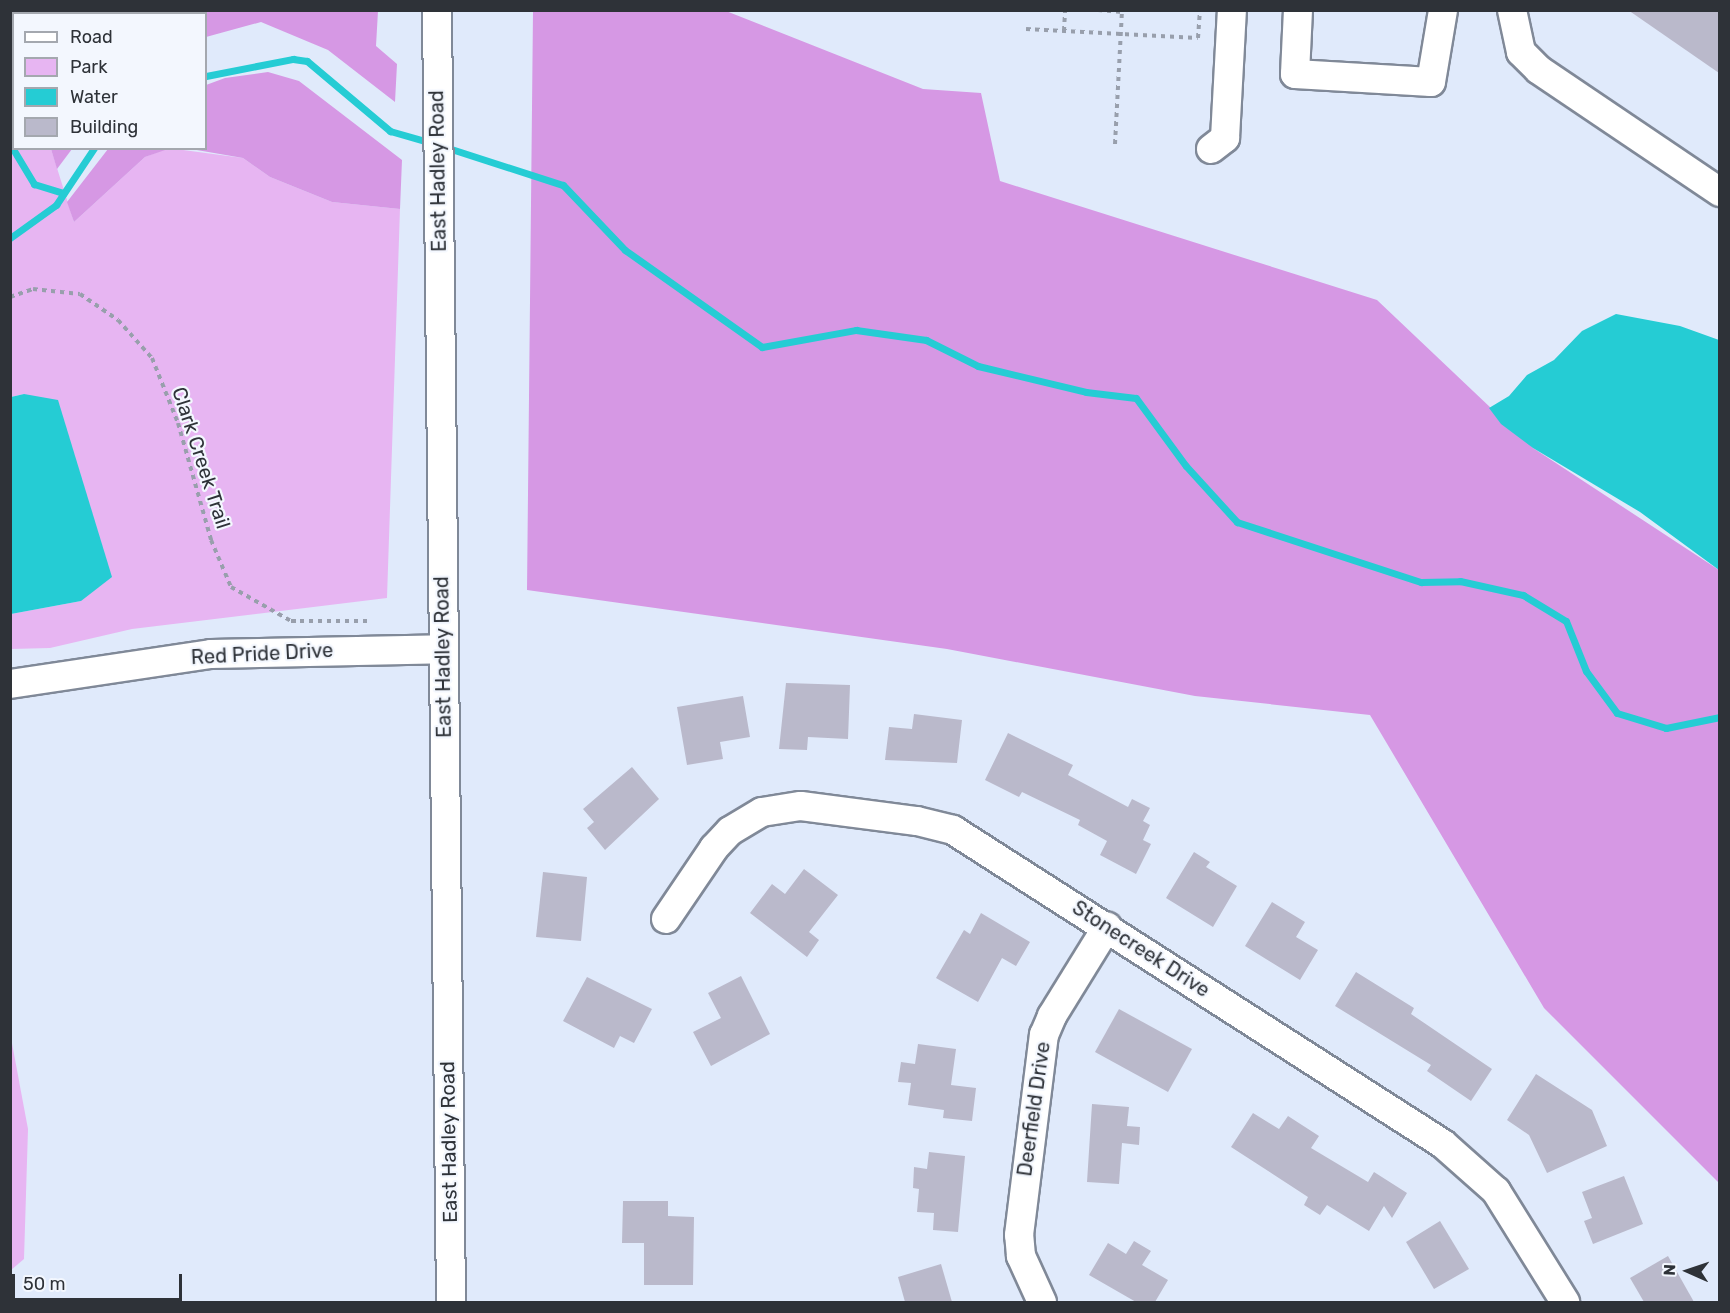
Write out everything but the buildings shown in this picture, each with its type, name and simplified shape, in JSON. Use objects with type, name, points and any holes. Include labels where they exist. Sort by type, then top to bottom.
[{"type":"street","name":"East Hadley Road","points":[[436,10],[451,1302]]},
{"type":"street","points":[[1211,149],[1225,138],[1232,10]]},
{"type":"street","points":[[1298,10],[1295,74],[1431,82],[1443,10]]},
{"type":"street","points":[[1512,10],[1521,52],[1539,70],[1719,192]]},
{"type":"street","name":"Red Pride Drive","points":[[10,684],[211,654],[443,649]]},
{"type":"street","name":"Stonecreek Drive","points":[[666,919],[714,848],[730,831],[762,812],[801,806],[917,820],[953,830],[1107,927],[1467,1163],[1507,1207],[1565,1302]]},
{"type":"street","name":"Deerfield Drive","points":[[1042,1302],[1021,1256],[1019,1235],[1044,1035],[1052,1016],[1107,927]]},
{"type":"path","points":[[1064,31],[1065,10]]},
{"type":"path","points":[[1098,10],[1122,11],[1115,144]]},
{"type":"path","points":[[1026,29],[1198,38],[1200,10]]},
{"type":"path","name":"Clark Creek Trail","points":[[10,297],[33,289],[80,294],[118,320],[152,358],[178,423],[211,540],[231,587],[291,621],[369,621]]},
{"type":"green space","points":[[134,10],[135,12],[99,12],[62,11]]},
{"type":"green space","points":[[10,12],[12,150],[51,150],[74,222],[145,157],[163,150],[183,150],[243,158],[270,177],[332,202],[400,209],[387,598],[132,629],[50,648],[11,649],[11,614],[81,601],[24,394],[11,397]]},
{"type":"green space","points":[[11,1038],[28,1129],[24,1259],[11,1270]]},
{"type":"shaded area","points":[[10,11],[64,12],[12,12],[12,18]]},
{"type":"shaded area","points":[[134,11],[378,11],[376,46],[397,64],[395,102],[328,50],[261,22],[207,37],[207,12]]},
{"type":"shaded area","points":[[533,11],[726,11],[923,89],[981,93],[1000,181],[1377,300],[1533,448],[1719,570],[1719,1183],[1544,1008],[1370,715],[1195,696],[947,649],[527,590]]},
{"type":"shaded area","points":[[268,72],[299,81],[402,160],[400,209],[332,202],[270,177],[243,158],[197,150],[207,150],[207,85],[225,78]]},
{"type":"shaded area","points":[[51,150],[71,150],[57,169]]},
{"type":"shaded area","points":[[107,150],[165,150],[145,157],[74,222],[67,202]]},
{"type":"water","points":[[1616,314],[1680,326],[1719,340],[1719,570],[1640,512],[1533,448],[1501,424],[1489,408],[1509,396],[1527,375],[1554,360],[1582,331]]},
{"type":"water","points":[[24,394],[58,400],[112,577],[81,601],[11,614],[11,397]]},
{"type":"waterway","points":[[207,76],[293,59],[307,61],[390,131],[432,143]]},
{"type":"waterway","points":[[445,147],[563,185],[625,250],[762,347],[856,330],[926,340],[978,366],[1086,392],[1136,398],[1186,466],[1237,522],[1421,582],[1460,581],[1523,595],[1566,621],[1586,671],[1617,713],[1666,728],[1720,717]]},
{"type":"waterway","points":[[14,150],[34,184],[64,193]]},
{"type":"waterway","points":[[10,238],[56,205],[93,150]]}]
